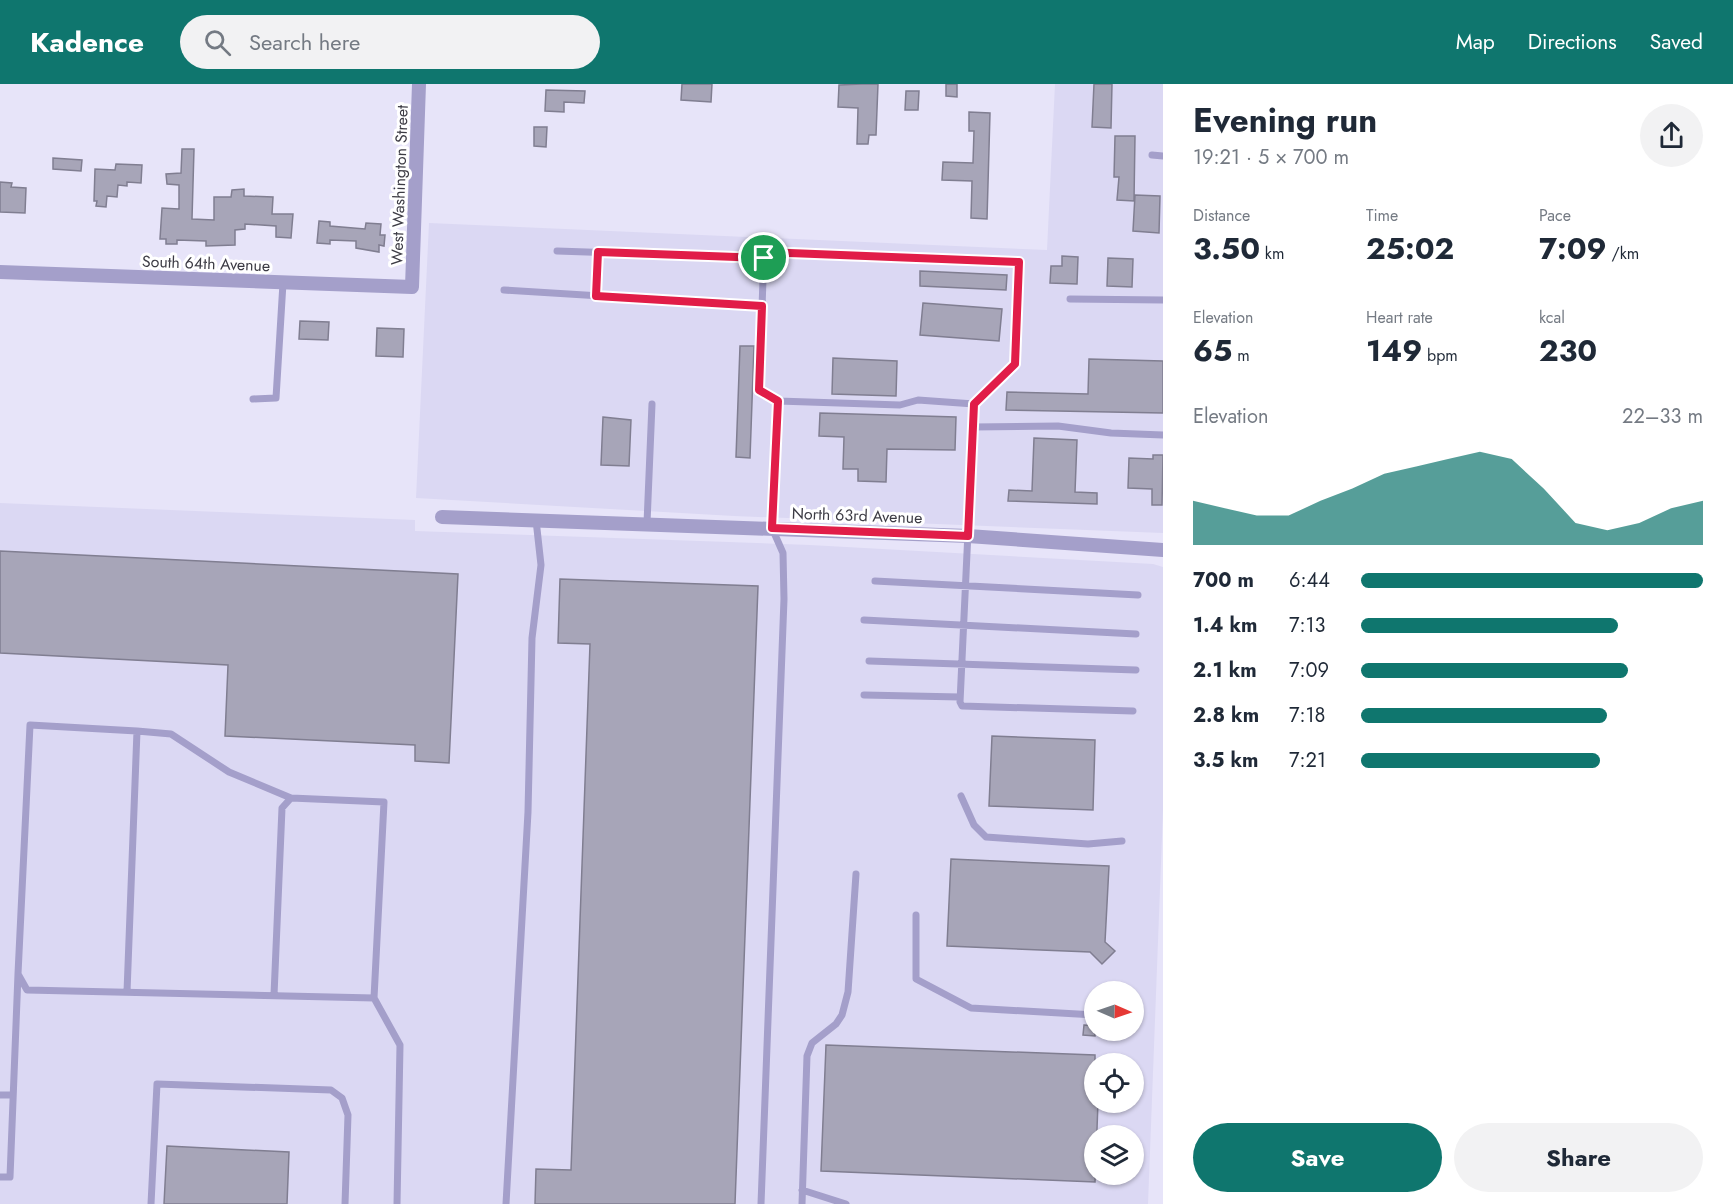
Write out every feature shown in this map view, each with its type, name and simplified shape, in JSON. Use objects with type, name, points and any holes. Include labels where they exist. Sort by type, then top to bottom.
[{"type":"street","name":"West Washington Street","points":[[412,287],[419,84]]},
{"type":"street","name":"South 64th Avenue","points":[[0,272],[412,287]]},
{"type":"street","name":"North 63rd Avenue","points":[[442,518],[646,523],[968,536],[1163,550]]},
{"type":"lane","points":[[1152,155],[1163,156]]},
{"type":"lane","points":[[557,251],[764,258]]},
{"type":"lane","points":[[596,296],[598,252]]},
{"type":"lane","points":[[974,404],[918,400],[900,405],[778,401],[759,390],[764,252],[1019,262],[1015,364],[974,404],[960,697],[962,706],[1133,711]]},
{"type":"lane","points":[[253,399],[276,398],[283,283]]},
{"type":"lane","points":[[504,290],[762,306]]},
{"type":"lane","points":[[1070,300],[1163,300]]},
{"type":"lane","points":[[761,1204],[784,598],[783,553],[772,528],[778,401]]},
{"type":"lane","points":[[646,523],[652,404]]},
{"type":"lane","points":[[973,427],[1058,426],[1111,434],[1163,435]]},
{"type":"lane","points":[[506,1204],[528,812],[532,638],[541,565],[536,520]]},
{"type":"lane","points":[[875,581],[1138,596]]},
{"type":"lane","points":[[864,620],[1136,634]]},
{"type":"lane","points":[[869,662],[1136,670]]},
{"type":"lane","points":[[864,695],[960,697]]},
{"type":"lane","points":[[0,1177],[10,1177],[30,725],[138,731],[171,734],[230,772],[291,798],[384,802],[374,998],[400,1045],[397,1204]]},
{"type":"lane","points":[[127,992],[138,731]]},
{"type":"lane","points":[[961,796],[974,825],[986,837],[1088,844],[1122,841]]},
{"type":"lane","points":[[274,995],[282,808],[291,798]]},
{"type":"lane","points":[[802,1204],[807,1056],[812,1043],[836,1024],[842,1015],[848,992],[856,874]]},
{"type":"lane","points":[[916,915],[916,979],[971,1008],[1084,1014]]},
{"type":"lane","points":[[18,974],[27,990],[374,998]]},
{"type":"lane","points":[[151,1204],[157,1084],[331,1090],[342,1098],[348,1115],[345,1204]]},
{"type":"lane","points":[[0,1095],[13,1095]]},
{"type":"lane","points":[[802,1190],[846,1204]]},
{"type":"shaded area","points":[[1055,84],[1163,84],[1163,533],[734,516],[416,498],[429,223],[1047,250]]},
{"type":"shaded area","points":[[0,503],[415,520],[415,531],[810,545],[1153,564],[1163,567],[1163,810],[1148,1204],[0,1204]]},
{"type":"building","points":[[682,84],[712,84],[711,102],[681,100]]},
{"type":"building","points":[[878,84],[876,135],[869,135],[868,144],[857,144],[858,108],[838,107],[839,85]]},
{"type":"building","points":[[946,84],[957,84],[957,97],[946,96]]},
{"type":"building","points":[[1094,84],[1112,84],[1111,128],[1092,127]]},
{"type":"building","points":[[546,90],[585,91],[584,103],[564,102],[564,112],[545,111]]},
{"type":"building","points":[[906,91],[919,91],[918,110],[905,110]]},
{"type":"building","points":[[969,112],[990,113],[987,219],[971,218],[972,181],[942,180],[943,162],[973,163],[974,131],[969,131]]},
{"type":"building","points":[[534,127],[547,127],[546,147],[534,146]]},
{"type":"building","points":[[1115,136],[1135,136],[1134,201],[1117,200],[1119,177],[1114,177]]},
{"type":"building","points":[[182,149],[194,149],[192,219],[214,220],[214,197],[231,197],[232,190],[244,189],[244,196],[273,197],[272,214],[293,214],[291,238],[276,237],[276,226],[245,224],[245,229],[235,230],[235,245],[206,246],[206,241],[177,240],[177,244],[166,244],[166,239],[160,239],[162,208],[179,209],[179,185],[167,184],[166,174],[181,173]]},
{"type":"building","points":[[53,158],[82,160],[81,171],[53,169]]},
{"type":"building","points":[[116,164],[142,165],[141,183],[127,182],[127,186],[118,185],[117,197],[107,196],[106,207],[96,206],[97,201],[94,201],[95,169],[115,170]]},
{"type":"building","points":[[0,182],[12,183],[11,187],[26,188],[25,213],[0,212]]},
{"type":"building","points":[[1135,195],[1160,196],[1159,233],[1133,231]]},
{"type":"building","points":[[319,221],[330,222],[330,226],[365,229],[366,223],[381,224],[380,235],[385,235],[384,246],[379,245],[379,252],[356,248],[356,241],[330,240],[330,244],[317,243]]},
{"type":"building","points":[[1062,256],[1078,257],[1077,284],[1050,283],[1051,266],[1062,266]]},
{"type":"building","points":[[1108,258],[1133,259],[1132,287],[1107,286]]},
{"type":"building","points":[[920,271],[1007,275],[1006,290],[920,286]]},
{"type":"building","points":[[923,303],[1002,309],[999,341],[920,335]]},
{"type":"building","points":[[300,321],[329,322],[328,340],[299,339]]},
{"type":"building","points":[[377,328],[404,329],[403,357],[376,356]]},
{"type":"building","points":[[740,346],[754,346],[750,458],[736,457]]},
{"type":"building","points":[[833,358],[897,361],[896,396],[832,394]]},
{"type":"building","points":[[1089,359],[1163,361],[1163,413],[1006,410],[1007,392],[1088,394]]},
{"type":"building","points":[[820,413],[956,417],[955,450],[887,449],[886,482],[858,481],[858,469],[843,469],[844,437],[819,436]]},
{"type":"building","points":[[603,417],[631,420],[629,466],[601,465]]},
{"type":"building","points":[[1034,438],[1077,440],[1075,492],[1097,493],[1097,504],[1008,501],[1009,490],[1032,491]]},
{"type":"building","points":[[1153,455],[1163,455],[1162,505],[1152,505],[1152,489],[1128,488],[1129,458],[1153,459]]},
{"type":"building","points":[[0,551],[458,574],[449,763],[415,761],[415,745],[225,736],[228,665],[0,653]]},
{"type":"building","points":[[560,579],[758,586],[735,1204],[535,1204],[536,1169],[571,1170],[590,644],[558,643]]},
{"type":"building","points":[[992,736],[1095,740],[1093,810],[989,806]]},
{"type":"building","points":[[951,859],[1109,866],[1105,942],[1115,951],[1102,964],[1090,952],[947,946]]},
{"type":"building","points":[[826,1045],[1084,1055],[1084,1113],[1098,1113],[1097,1125],[1084,1125],[1084,1182],[821,1171]]},
{"type":"building","points":[[167,1146],[289,1152],[287,1204],[164,1204]]},
{"type":"route","points":[[598,252],[764,258],[764,252],[1019,262],[1015,364],[974,404],[968,536],[772,528],[778,401],[759,390],[762,306],[596,296],[598,252]]}]
